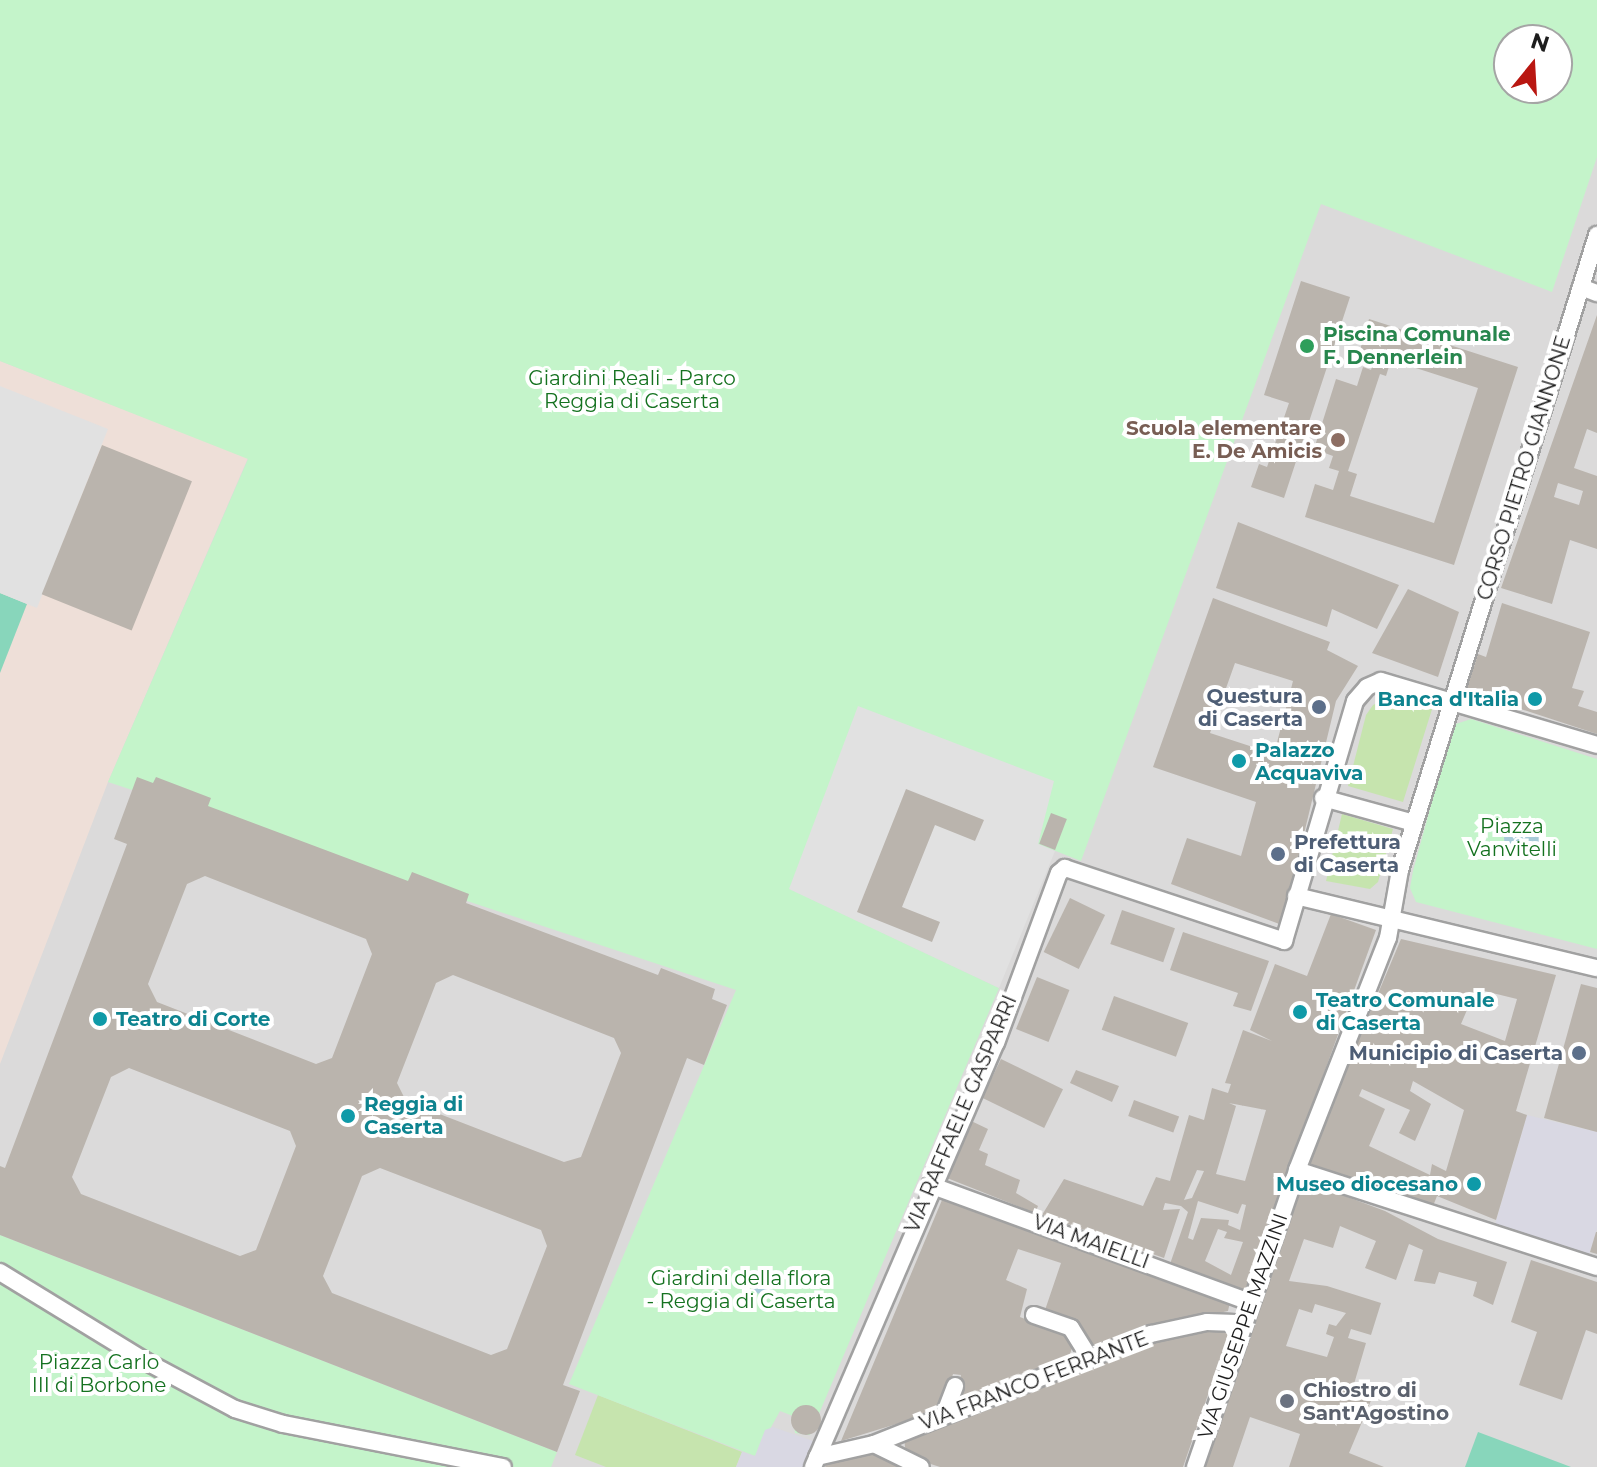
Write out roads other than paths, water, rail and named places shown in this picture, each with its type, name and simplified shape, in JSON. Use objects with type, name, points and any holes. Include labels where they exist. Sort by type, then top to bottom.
[{"type":"street","name":"CORSO PIETRO GIANNONE","points":[[1414,823],[1451,702],[1589,290],[1597,235]]},
{"type":"street","points":[[1597,745],[1381,681],[1367,687],[1355,701],[1323,798],[1296,896],[1398,917],[1597,968]]},
{"type":"street","points":[[1323,798],[1414,823]]},
{"type":"street","name":"VIA GIUSEPPE MAZZINI","points":[[1195,1467],[1297,1170],[1398,917],[1414,823]]},
{"type":"street","name":"VIA RAFFAELE GASPARRI","points":[[818,1455],[930,1185],[996,1043],[1052,884],[1065,868],[1284,941],[1296,896]]},
{"type":"street","points":[[1297,1170],[1597,1267]]},
{"type":"street","name":"VIA MAIELLI","points":[[930,1185],[1250,1302]]},
{"type":"street","points":[[0,1272],[205,1396],[283,1424],[503,1467]]},
{"type":"street","points":[[1034,1315],[1071,1328],[1088,1355]]},
{"type":"street","name":"VIA FRANCO FERRANTE","points":[[818,1455],[874,1444],[1088,1355],[1184,1325],[1243,1323]]},
{"type":"street","points":[[944,1415],[955,1386]]},
{"type":"street","points":[[874,1444],[921,1467]]},
{"type":"water","points":[[1523,819],[1536,825],[1542,838],[1536,851],[1523,857],[1510,851],[1504,838],[1510,825]]},
{"type":"water","points":[[762,1270],[771,1273],[774,1282],[771,1291],[762,1294],[753,1291],[750,1282],[753,1273]]},
{"type":"place","name":"Piscina Comunale F. Dennerlein","points":[[1307,346]]},
{"type":"place","name":"Scuola elementare E. De Amicis","points":[[1338,440]]},
{"type":"place","name":"Banca d'Italia","points":[[1535,699]]},
{"type":"place","name":"Questura di Caserta","points":[[1319,707]]},
{"type":"place","name":"Palazzo Acquaviva","points":[[1239,761]]},
{"type":"place","name":"Prefettura di Caserta","points":[[1278,854]]},
{"type":"place","name":"Teatro Comunale di Caserta","points":[[1300,1012]]},
{"type":"place","name":"Teatro di Corte","points":[[100,1019]]},
{"type":"place","name":"Municipio di Caserta","points":[[1579,1053]]},
{"type":"place","name":"Reggia di Caserta","points":[[348,1116]]},
{"type":"place","name":"Museo diocesano","points":[[1474,1184]]},
{"type":"place","name":"Chiostro di Sant'Agostino","points":[[1287,1401]]},
{"type":"park label","name":"Giardini Reali - Parco Reggia di Caserta","points":[[632,390]]},
{"type":"park label","name":"Piazza Vanvitelli","points":[[1512,838]]},
{"type":"park label","name":"Giardini della flora - Reggia di Caserta","points":[[741,1290]]},
{"type":"park label","name":"Piazza Carlo III di Borbone","points":[[99,1374]]}]
